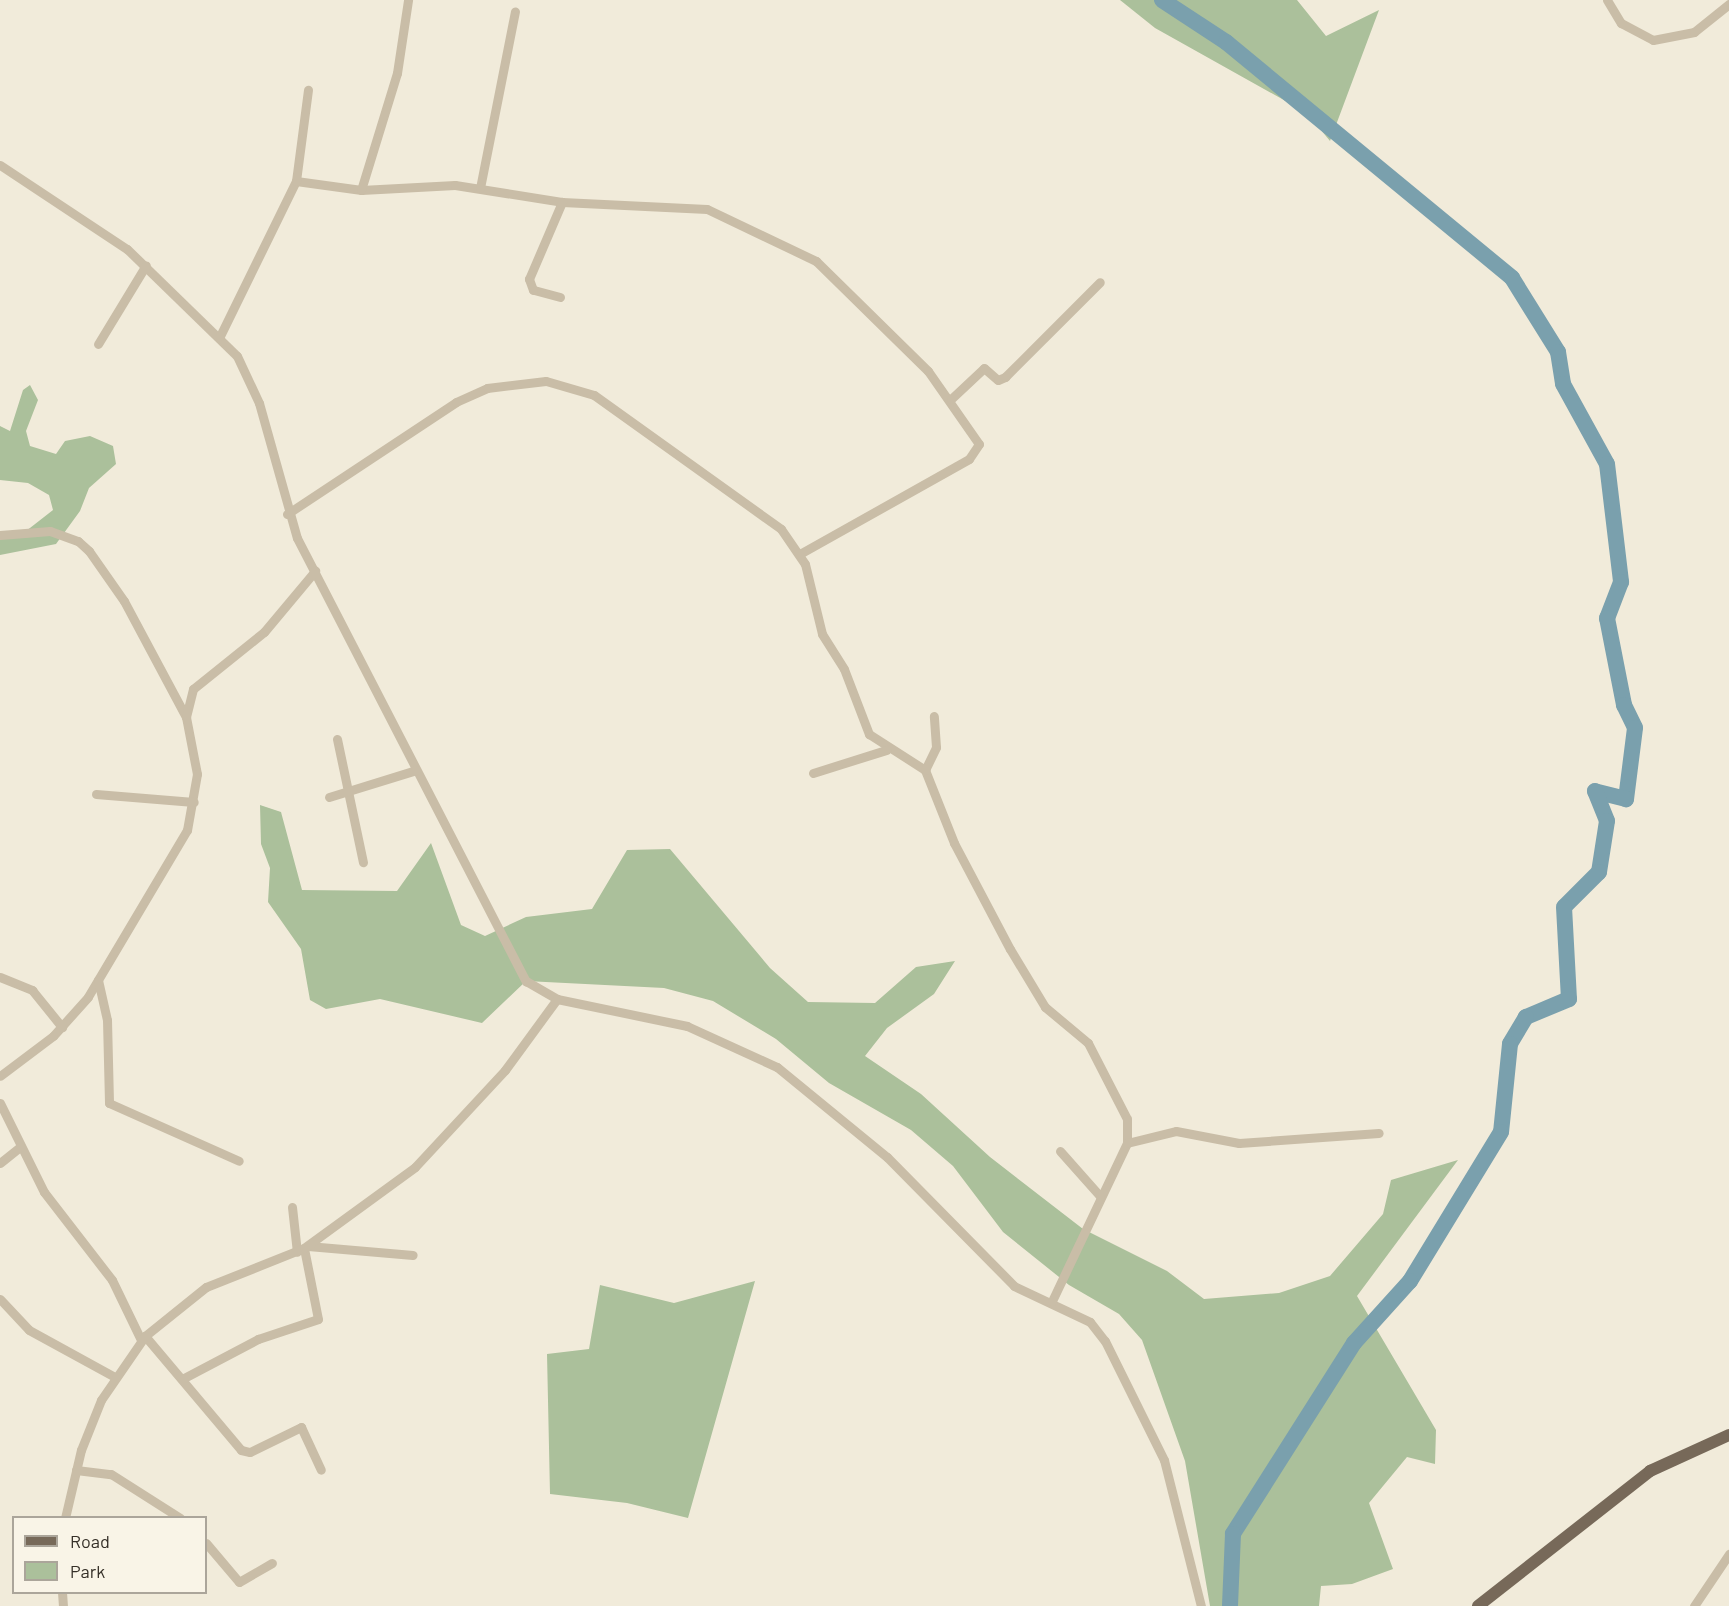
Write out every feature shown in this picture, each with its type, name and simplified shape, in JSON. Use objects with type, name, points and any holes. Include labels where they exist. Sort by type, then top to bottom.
[{"type":"main road","points":[[1478,1606],[1650,1471],[1729,1435]]},
{"type":"street","points":[[361,190],[397,73],[408,0]]},
{"type":"street","points":[[1606,0],[1621,23],[1653,40],[1694,32],[1729,4]]},
{"type":"street","points":[[480,188],[515,11]]},
{"type":"street","points":[[220,336],[296,181],[308,90]]},
{"type":"street","points":[[0,165],[146,265],[220,336],[254,390],[287,514],[416,770],[450,827],[512,962],[526,981],[557,999],[687,1026],[777,1067],[887,1157],[1014,1286],[1052,1301],[1090,1322],[1105,1341],[1141,1408],[1164,1460],[1201,1606]]},
{"type":"street","points":[[296,181],[361,190],[421,184],[480,188],[562,202],[707,209],[795,247],[867,306],[951,399],[978,436],[977,450],[969,459],[800,554]]},
{"type":"street","points":[[560,297],[533,290],[529,279],[562,202]]},
{"type":"street","points":[[98,344],[146,265]]},
{"type":"street","points":[[951,399],[984,368],[998,380],[1005,377],[1100,282]]},
{"type":"street","points":[[287,514],[456,402],[487,388],[546,381],[571,385],[617,411],[763,515],[800,554],[822,634],[844,669],[869,734],[886,750],[925,770],[954,843],[1016,958],[1045,1007],[1083,1038],[1100,1060],[1127,1119],[1127,1143],[1052,1301]]},
{"type":"street","points":[[0,535],[50,531],[78,541],[89,551],[124,601],[186,717],[197,774],[194,802],[165,873],[98,980],[62,1027],[0,1076]]},
{"type":"street","points":[[186,717],[193,689],[264,632],[315,572]]},
{"type":"street","points":[[925,770],[936,747],[934,716]]},
{"type":"street","points":[[337,739],[350,791],[363,862]]},
{"type":"street","points":[[813,773],[886,750]]},
{"type":"street","points":[[328,797],[416,770]]},
{"type":"street","points":[[96,794],[194,802]]},
{"type":"street","points":[[0,977],[32,990],[57,1015],[62,1027]]},
{"type":"street","points":[[98,980],[107,1020],[109,1103],[239,1161]]},
{"type":"street","points":[[66,1516],[76,1470],[113,1376],[143,1338],[206,1287],[303,1248],[446,1138],[557,999]]},
{"type":"street","points":[[57,1015],[71,1016]]},
{"type":"street","points":[[0,1103],[44,1192],[112,1280],[143,1338],[184,1378],[241,1450],[250,1452],[301,1427],[321,1470]]},
{"type":"street","points":[[1127,1143],[1176,1131],[1239,1143],[1379,1133]]},
{"type":"street","points":[[0,1163],[20,1147]]},
{"type":"street","points":[[1060,1151],[1100,1196]]},
{"type":"street","points":[[184,1378],[258,1339],[318,1318],[292,1208]]},
{"type":"street","points":[[303,1248],[412,1255]]},
{"type":"street","points":[[0,1299],[29,1330],[113,1376]]},
{"type":"street","points":[[76,1470],[111,1474],[177,1516]]},
{"type":"street","points":[[207,1544],[239,1582],[272,1563]]},
{"type":"street","points":[[1694,1606],[1729,1554]]},
{"type":"green space","points":[[1120,0],[1297,0],[1326,36],[1379,10],[1330,141],[1307,113],[1155,28]]},
{"type":"green space","points":[[30,385],[38,400],[26,431],[30,446],[56,454],[65,441],[90,436],[113,446],[116,464],[89,488],[80,511],[56,544],[0,555],[0,537],[21,535],[53,510],[49,495],[28,483],[0,480],[0,426],[10,431],[23,390]]},
{"type":"green space","points":[[260,805],[281,812],[302,890],[397,891],[431,843],[461,925],[485,936],[526,917],[592,909],[627,850],[670,849],[770,968],[808,1002],[875,1003],[916,967],[955,961],[934,994],[887,1028],[865,1056],[921,1094],[990,1157],[1083,1229],[1167,1271],[1204,1299],[1279,1293],[1330,1276],[1383,1214],[1391,1180],[1458,1160],[1357,1296],[1436,1430],[1435,1464],[1407,1457],[1369,1503],[1393,1569],[1352,1584],[1321,1586],[1319,1606],[1210,1606],[1185,1461],[1142,1340],[1119,1314],[1069,1285],[1003,1232],[953,1166],[911,1130],[829,1083],[776,1039],[713,1001],[664,988],[526,981],[482,1023],[380,999],[326,1009],[310,1000],[301,949],[268,902],[270,868],[261,844]]},
{"type":"green space","points":[[755,1281],[688,1518],[627,1503],[550,1494],[547,1354],[589,1349],[600,1285],[674,1303]]},
{"type":"waterway","points":[[1162,0],[1226,42],[1512,278],[1558,352],[1563,384],[1607,464],[1621,582],[1607,618],[1624,705],[1635,728],[1626,799],[1595,791],[1607,821],[1599,872],[1564,907],[1569,999],[1526,1017],[1510,1044],[1501,1132],[1410,1281],[1354,1343],[1233,1534],[1230,1606]]}]
